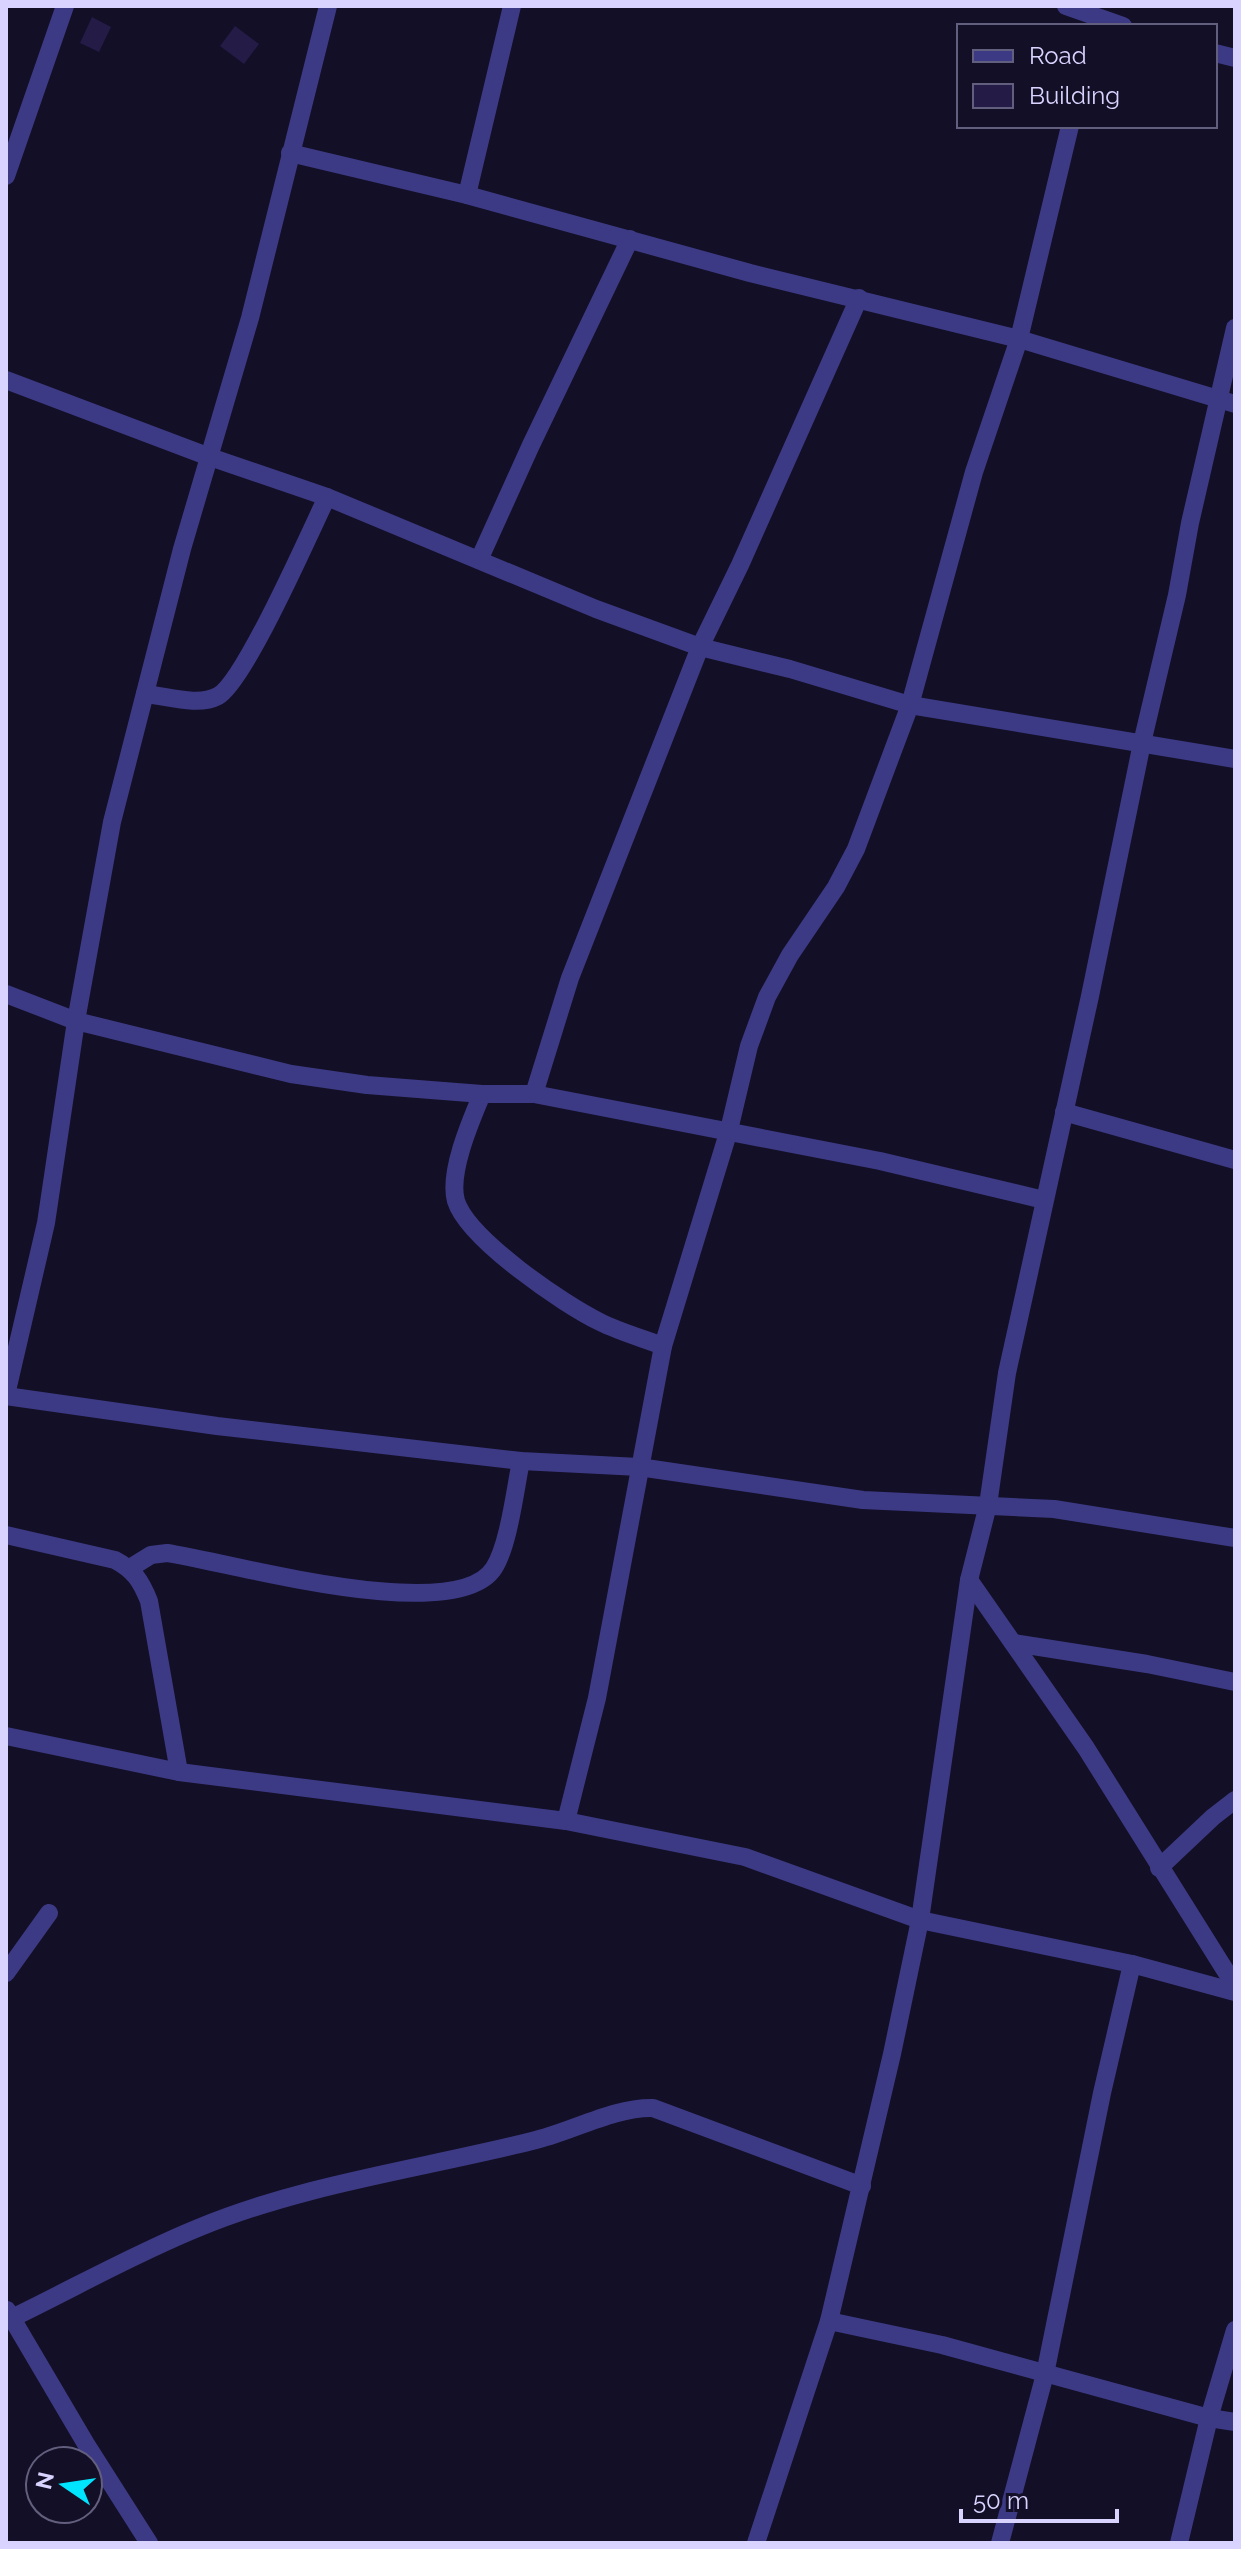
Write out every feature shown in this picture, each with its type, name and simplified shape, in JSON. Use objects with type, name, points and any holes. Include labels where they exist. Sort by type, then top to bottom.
[{"type":"street","points":[[6,176],[65,6]]},
{"type":"street","points":[[328,6],[250,318],[207,456],[112,822],[76,1021],[46,1223],[6,1395],[217,1426],[521,1461],[639,1467],[863,1500],[1054,1509],[1235,1538]]},
{"type":"street","points":[[467,195],[512,6]]},
{"type":"street","points":[[1066,6],[1118,24]]},
{"type":"street","points":[[566,1821],[597,1698],[663,1346],[729,1130],[749,1046],[767,997],[790,955],[836,887],[856,849],[910,705],[970,487],[1019,339],[1070,128]]},
{"type":"street","points":[[290,153],[467,195],[750,273],[1019,339],[1227,403]]},
{"type":"street","points":[[479,560],[630,239]]},
{"type":"street","points":[[534,1094],[570,978],[700,647],[740,565],[859,298]]},
{"type":"street","points":[[756,2543],[829,2321],[920,1920],[969,1580],[988,1505],[1007,1373],[1142,743],[1227,403],[1235,328]]},
{"type":"street","points":[[6,380],[207,456],[327,497],[596,609],[700,647],[790,669],[910,705],[1235,759]]},
{"type":"street","points":[[145,694],[200,701],[219,695],[242,669],[327,497]]},
{"type":"street","points":[[6,994],[76,1021],[291,1074],[367,1085],[482,1094],[534,1094],[880,1161],[1044,1200]]},
{"type":"street","points":[[482,1094],[465,1135],[458,1168],[455,1199],[468,1223],[507,1259],[548,1290],[600,1322],[663,1346]]},
{"type":"street","points":[[1064,1112],[1235,1160]]},
{"type":"street","points":[[130,1568],[151,1555],[167,1553],[329,1585],[400,1594],[458,1589],[478,1583],[493,1570],[501,1550],[521,1461]]},
{"type":"street","points":[[6,1535],[115,1560],[130,1568],[142,1583],[149,1601],[179,1772]]},
{"type":"street","points":[[969,1580],[1086,1748],[1235,1989]]},
{"type":"street","points":[[1013,1643],[1147,1664],[1235,1682]]},
{"type":"street","points":[[6,1736],[179,1772],[566,1821],[745,1857],[920,1920],[1235,1989]]},
{"type":"street","points":[[1159,1868],[1235,1800]]},
{"type":"street","points":[[6,1973],[49,1913]]},
{"type":"street","points":[[1000,2543],[1045,2374],[1079,2198],[1132,1964]]},
{"type":"street","points":[[149,2543],[9,2313],[198,2228],[248,2210],[565,2133],[635,2108],[653,2108],[862,2186]]},
{"type":"street","points":[[829,2321],[942,2345],[1209,2418],[1235,2422]]},
{"type":"street","points":[[1179,2543],[1209,2418],[1235,2330]]},
{"type":"building","points":[[92,17],[111,27],[99,52],[80,43]]},
{"type":"building","points":[[235,26],[259,44],[244,64],[220,46]]}]
